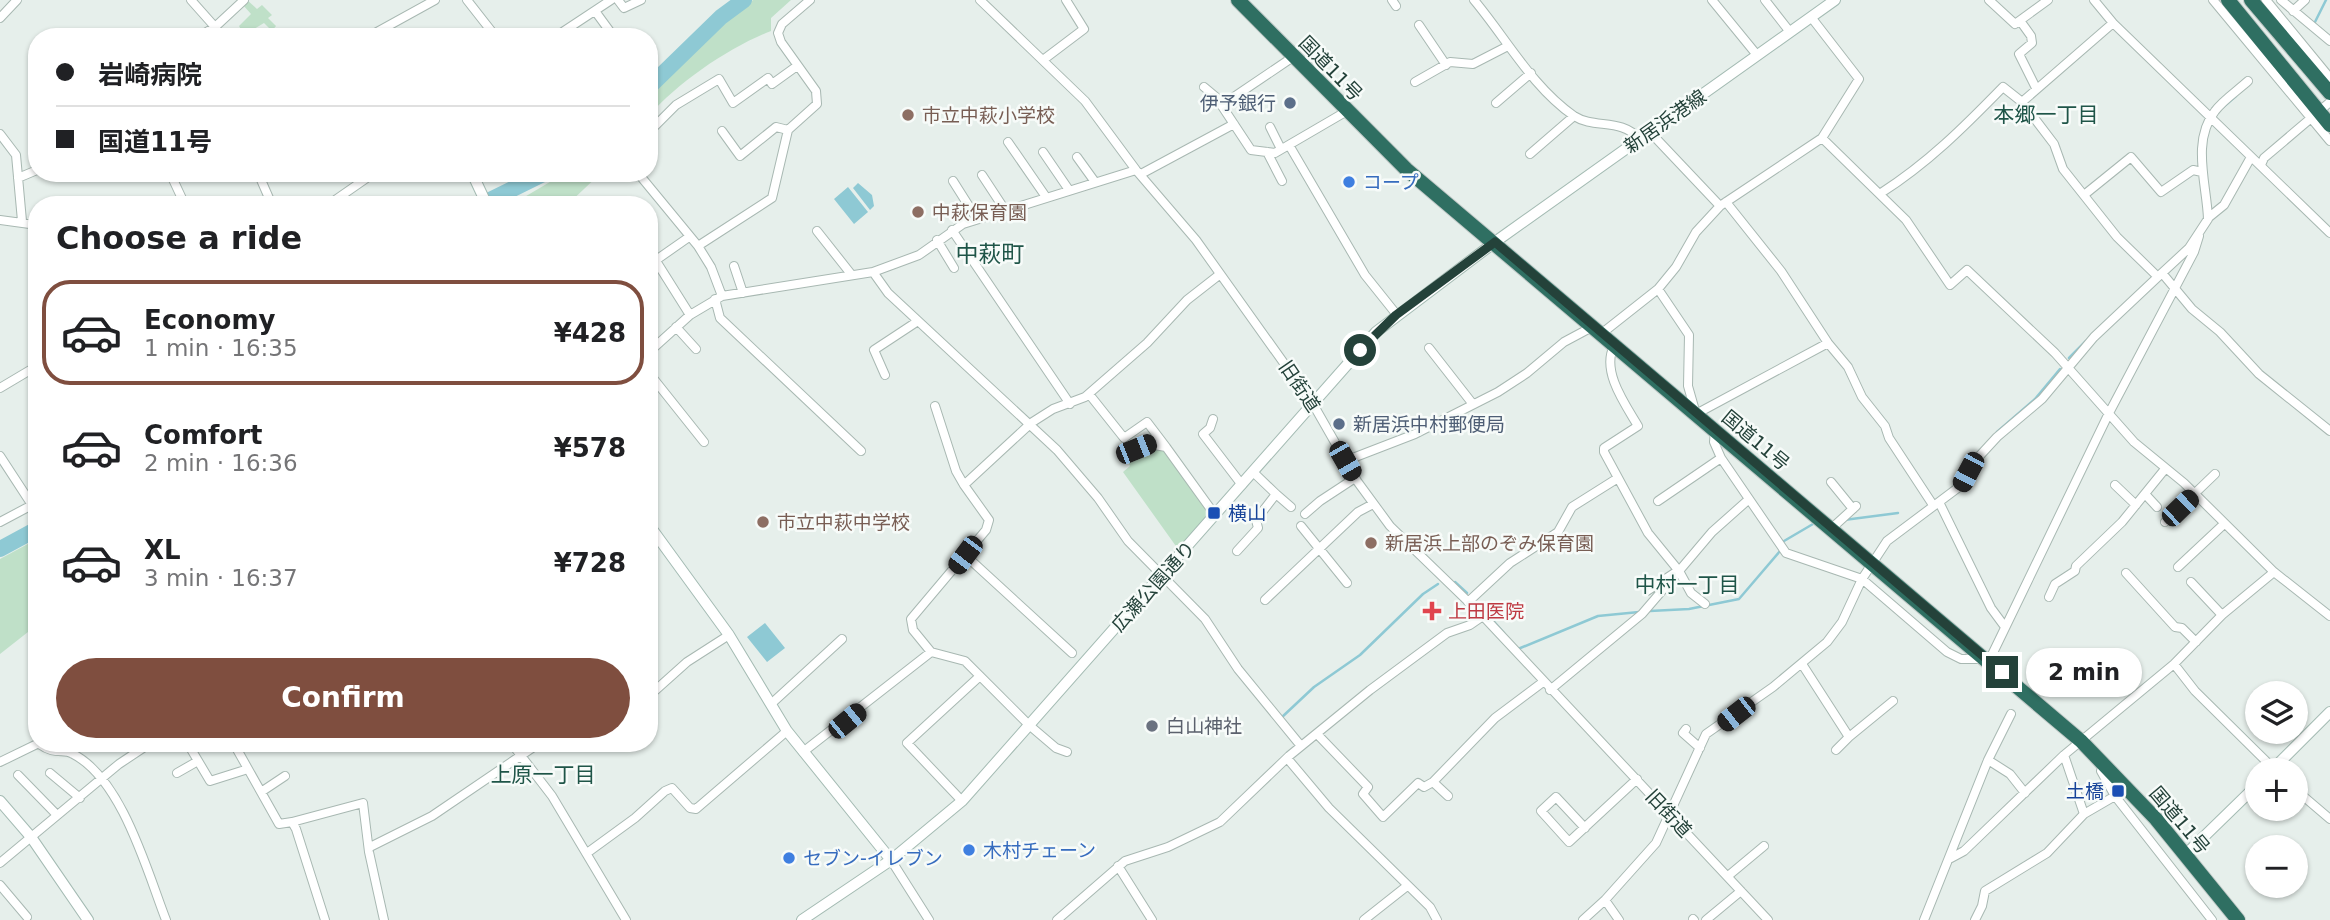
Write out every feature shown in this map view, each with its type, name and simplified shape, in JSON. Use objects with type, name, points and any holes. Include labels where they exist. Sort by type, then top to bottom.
[{"type":"highway","name":"国道11号","points":[[1238,0],[1406,169],[1696,414],[1838,523],[1872,561],[2081,741],[2156,819],[2238,920]]},
{"type":"highway","points":[[2228,0],[2330,125]]},
{"type":"highway","points":[[2252,0],[2330,93]]},
{"type":"street","points":[[0,18],[17,0]]},
{"type":"street","points":[[191,0],[215,27],[244,0]]},
{"type":"street","points":[[384,28],[435,0]]},
{"type":"street","points":[[467,0],[489,28]]},
{"type":"street","points":[[569,28],[611,0]]},
{"type":"street","points":[[618,0],[624,8],[641,0]]},
{"type":"street","points":[[698,246],[772,198],[788,130],[819,100],[816,91],[797,66],[778,33],[782,24],[810,0]]},
{"type":"street","points":[[1043,60],[1084,29],[1066,0]]},
{"type":"street","points":[[1712,0],[1757,55]]},
{"type":"street","points":[[1765,0],[1790,32]]},
{"type":"street","name":"新居浜港線","points":[[1495,242],[1835,0]]},
{"type":"street","points":[[1989,0],[2013,24],[2021,22],[2048,0]]},
{"type":"street","points":[[2094,0],[2113,23],[2330,233]]},
{"type":"street","points":[[2213,0],[2320,110],[2330,141]]},
{"type":"street","points":[[2266,0],[2330,78]]},
{"type":"street","points":[[2281,0],[2330,41]]},
{"type":"street","points":[[2293,11],[2305,0]]},
{"type":"street","name":"旧街道","points":[[983,1],[1085,101],[1189,232],[1313,404],[1355,478],[1390,526],[1483,616],[1768,920]]},
{"type":"street","points":[[1477,1],[1508,46],[1574,116],[1630,130],[1639,139]]},
{"type":"street","points":[[595,11],[607,28]]},
{"type":"street","points":[[1345,461],[1415,434],[1514,383],[1564,342],[1596,331],[1658,289],[1676,267],[1696,232],[1723,204],[1808,151],[1822,138],[1859,79],[1811,17]]},
{"type":"street","points":[[2021,22],[2031,36],[2032,43],[2019,54],[2036,88]]},
{"type":"street","points":[[2022,102],[2113,23]]},
{"type":"street","points":[[1419,25],[1446,65]]},
{"type":"street","points":[[1415,82],[1446,65],[1473,64],[1508,46]]},
{"type":"street","points":[[1222,105],[1293,57]]},
{"type":"street","points":[[658,123],[676,105],[719,79],[733,103],[768,78],[772,84],[797,66]]},
{"type":"street","points":[[1496,103],[1531,73]]},
{"type":"street","points":[[2208,218],[2202,172],[2203,139],[2213,120],[2214,111],[2248,81]]},
{"type":"street","points":[[1204,87],[1222,105],[1251,150],[1267,152],[1285,147],[1347,111]]},
{"type":"street","points":[[1881,193],[1920,168],[1959,134],[2003,87],[2022,102],[2054,144],[2063,169],[2118,237],[2175,288],[2192,309],[2220,332],[2259,374],[2330,431]]},
{"type":"street","points":[[2261,165],[2264,158],[2320,110]]},
{"type":"street","points":[[1530,154],[1574,116]]},
{"type":"street","points":[[658,344],[690,315],[719,297],[873,272],[919,255],[952,230],[977,219],[1095,181],[1139,172],[1234,124]]},
{"type":"street","points":[[722,131],[740,156],[776,127],[788,130]]},
{"type":"street","points":[[1270,127],[1365,275],[1396,315]]},
{"type":"street","points":[[1649,131],[1723,204],[1780,271],[1828,343],[1848,367],[1862,397],[1885,426],[1889,438],[1936,503],[1991,608],[2005,627]]},
{"type":"street","points":[[0,134],[16,155],[22,221]]},
{"type":"street","points":[[1822,138],[1906,220],[1950,285],[1967,270],[2067,367],[2108,415],[2274,572],[2330,616]]},
{"type":"street","points":[[1008,142],[1046,197]]},
{"type":"street","points":[[1043,152],[1069,190]]},
{"type":"street","points":[[1267,152],[1282,181]]},
{"type":"street","points":[[1077,157],[1095,181]]},
{"type":"street","points":[[2084,195],[2132,157],[2161,192],[2193,170],[2202,172]]},
{"type":"street","points":[[1715,429],[1714,442],[1721,458],[1786,553],[1862,579],[1947,652],[1961,659],[1988,660],[2208,218],[2224,205],[2251,157]]},
{"type":"street","points":[[18,178],[28,174]]},
{"type":"street","points":[[982,174],[1005,211]]},
{"type":"street","points":[[953,181],[977,219]]},
{"type":"street","points":[[341,196],[361,182]]},
{"type":"street","points":[[645,182],[656,196]]},
{"type":"street","points":[[658,198],[698,246],[711,267],[719,297],[720,318],[861,451]]},
{"type":"street","points":[[0,220],[28,223]]},
{"type":"street","points":[[952,230],[1070,404]]},
{"type":"street","points":[[817,231],[851,274]]},
{"type":"street","points":[[1583,920],[1605,900],[1656,843],[1706,734],[1802,664],[1827,642],[1842,622],[1872,561],[1887,541],[1959,487],[1973,463],[2004,429],[2042,399],[2067,367],[2199,236]]},
{"type":"street","points":[[658,259],[689,237]]},
{"type":"street","points":[[937,240],[954,268]]},
{"type":"street","name":"広瀬公園通り","points":[[802,920],[891,860],[962,801],[1376,332],[1495,242]]},
{"type":"street","points":[[734,266],[743,293]]},
{"type":"street","points":[[658,270],[690,315]]},
{"type":"street","points":[[873,272],[888,293],[1030,424],[1161,577],[1205,619],[1238,669],[1301,746]]},
{"type":"street","points":[[964,485],[1030,424],[1053,409],[1089,394],[1156,334],[1187,300],[1219,275]]},
{"type":"street","points":[[1658,289],[1689,335],[1688,386],[1696,414],[1828,343]]},
{"type":"street","points":[[886,375],[874,350],[918,321]]},
{"type":"street","points":[[676,327],[696,349]]},
{"type":"street","points":[[1614,346],[1609,355],[1611,368],[1621,397],[1638,426],[1604,448],[1648,533],[1679,571],[1691,593],[1705,604]]},
{"type":"street","points":[[1429,348],[1472,403]]},
{"type":"street","points":[[0,388],[28,371]]},
{"type":"street","points":[[658,384],[704,442]]},
{"type":"street","points":[[1089,394],[1124,438],[1147,422],[1215,515]]},
{"type":"street","points":[[935,406],[956,471],[989,520],[986,530],[912,620],[913,630],[931,652],[965,661],[1029,725],[1056,748],[1067,752]]},
{"type":"street","points":[[1213,419],[1210,428],[1203,434],[1242,485]]},
{"type":"street","points":[[1122,455],[1149,444],[1166,447]]},
{"type":"street","points":[[0,456],[28,499]]},
{"type":"street","points":[[1658,501],[1721,458]]},
{"type":"street","points":[[2049,597],[2055,584],[2075,571],[2076,566],[2136,505],[2165,469]]},
{"type":"street","points":[[1253,472],[1291,507]]},
{"type":"street","points":[[2165,522],[2215,474]]},
{"type":"street","points":[[1305,514],[1320,500],[1355,478]]},
{"type":"street","points":[[1468,602],[1510,564],[1558,532],[1573,507],[1618,478]]},
{"type":"street","points":[[1831,482],[1855,507],[1838,523]]},
{"type":"street","points":[[2115,485],[2136,505]]},
{"type":"street","points":[[1237,551],[1258,528],[1256,520],[1276,494]]},
{"type":"street","points":[[2145,494],[2157,506]]},
{"type":"street","points":[[1550,690],[1642,614],[1712,532],[1748,500]]},
{"type":"street","points":[[1265,600],[1358,513],[1373,504]]},
{"type":"street","points":[[0,522],[28,507]]},
{"type":"street","points":[[2178,567],[2224,524]]},
{"type":"street","points":[[1301,526],[1348,583]]},
{"type":"street","points":[[658,537],[729,635],[787,731],[891,860],[929,920]]},
{"type":"street","points":[[965,555],[1072,653]]},
{"type":"street","points":[[1647,592],[1679,571]]},
{"type":"street","points":[[1951,858],[1964,851],[2064,755],[2174,664],[2222,615],[2274,572]]},
{"type":"street","points":[[2126,573],[2175,627],[2182,628],[2196,642]]},
{"type":"street","points":[[2191,582],[2222,615]]},
{"type":"street","points":[[1057,920],[1125,861],[1168,847],[1220,822],[1301,746],[1447,633],[1470,625],[1483,616]]},
{"type":"street","points":[[658,688],[687,662],[729,635]]},
{"type":"street","points":[[771,704],[842,639]]},
{"type":"street","points":[[803,752],[931,652]]},
{"type":"street","points":[[1802,664],[1849,737]]},
{"type":"street","points":[[2174,664],[2195,691],[2263,758]]},
{"type":"street","points":[[962,801],[907,743],[980,676]]},
{"type":"street","points":[[1317,734],[1368,788],[1363,794],[1383,817],[1418,783],[1424,787],[1433,782],[1495,718],[1543,682]]},
{"type":"street","points":[[1836,750],[1893,701]]},
{"type":"street","points":[[2285,758],[2330,712]]},
{"type":"street","points":[[1924,920],[1988,760],[2011,714]]},
{"type":"street","points":[[1686,729],[1682,733],[1700,748]]},
{"type":"street","points":[[587,853],[635,818],[664,791],[672,788],[690,808],[696,808],[787,731]]},
{"type":"street","points":[[0,762],[28,749]]},
{"type":"street","points":[[51,752],[71,752],[103,778],[139,847],[166,920]]},
{"type":"street","points":[[0,863],[138,752]]},
{"type":"street","points":[[193,752],[210,781],[248,769]]},
{"type":"street","points":[[238,752],[279,824],[363,803],[384,920]]},
{"type":"street","points":[[518,752],[552,796],[625,920]]},
{"type":"street","points":[[370,847],[432,816],[527,752]]},
{"type":"street","points":[[2064,755],[2084,814]]},
{"type":"street","points":[[1287,758],[1329,808],[1430,907],[1437,920]]},
{"type":"street","points":[[1988,760],[2010,774],[2025,793]]},
{"type":"street","points":[[177,773],[198,761]]},
{"type":"street","points":[[2104,764],[2101,771],[2115,796],[2212,920]]},
{"type":"street","points":[[50,773],[79,798]]},
{"type":"street","points":[[18,775],[57,815]]},
{"type":"street","points":[[261,792],[285,776]]},
{"type":"street","points":[[1585,828],[1556,797],[1541,811],[1569,842],[1585,828],[1637,779]]},
{"type":"street","points":[[1433,782],[1448,796]]},
{"type":"street","points":[[1975,920],[1982,906],[1984,891],[2046,853],[2084,814],[2115,796]]},
{"type":"street","points":[[2184,856],[2245,797]]},
{"type":"street","points":[[2308,800],[2330,819]]},
{"type":"street","points":[[0,801],[31,837],[88,920]]},
{"type":"street","points":[[292,822],[325,920]]},
{"type":"street","points":[[1728,876],[1764,846]]},
{"type":"street","points":[[1118,866],[1152,920]]},
{"type":"street","points":[[0,885],[27,917]]},
{"type":"street","points":[[1364,920],[1407,886]]},
{"type":"street","points":[[1706,920],[1717,916],[1741,891]]},
{"type":"street","points":[[1605,900],[1619,920]]},
{"type":"green space","points":[[247,0],[257,9],[262,5],[272,15],[268,18],[276,26],[269,28],[264,23],[256,28],[240,28],[239,26],[251,14],[243,5]]},
{"type":"green space","points":[[753,0],[791,0],[771,18],[771,31],[739,46],[706,67],[658,106],[658,84],[670,70]]},
{"type":"green space","points":[[550,182],[591,182],[577,196],[526,196]]},
{"type":"green space","points":[[1150,447],[1162,449],[1210,515],[1178,549],[1123,472],[1130,466],[1126,457]]},
{"type":"green space","points":[[28,544],[28,632],[0,654],[0,559]]},
{"type":"water","points":[[858,183],[872,195],[874,206],[870,210],[853,188]]},
{"type":"water","points":[[848,187],[868,212],[854,224],[834,199]]},
{"type":"water","points":[[765,623],[785,648],[767,662],[747,637]]},
{"type":"waterway","points":[[658,78],[721,17],[744,0]]},
{"type":"waterway","points":[[2314,24],[2326,0]]},
{"type":"waterway","points":[[2222,108],[2236,96]]},
{"type":"waterway","points":[[498,196],[527,182]]},
{"type":"waterway","points":[[2069,358],[2086,341]]},
{"type":"waterway","points":[[1997,432],[2035,399],[2060,369]]},
{"type":"waterway","points":[[1844,520],[1898,513]]},
{"type":"waterway","points":[[1784,541],[1813,524]]},
{"type":"waterway","points":[[0,549],[28,534]]},
{"type":"waterway","points":[[1650,611],[1689,609],[1739,599],[1780,551]]},
{"type":"waterway","points":[[1455,582],[1467,593]]},
{"type":"waterway","points":[[1281,718],[1314,687],[1360,655],[1423,594],[1438,584]]},
{"type":"waterway","points":[[1474,599],[1504,633]]},
{"type":"waterway","points":[[1518,649],[1598,616],[1639,612]]},
{"type":"place","name":"伊予銀行","points":[[1290,103]]},
{"type":"place","name":"市立中萩小学校","points":[[908,115]]},
{"type":"place","name":"コープ","points":[[1349,182]]},
{"type":"place","name":"中萩保育園","points":[[918,212]]},
{"type":"place","name":"新居浜中村郵便局","points":[[1339,424]]},
{"type":"place","name":"横山","points":[[1214,513]]},
{"type":"place","name":"市立中萩中学校","points":[[763,522]]},
{"type":"place","name":"新居浜上部のぞみ保育園","points":[[1371,543]]},
{"type":"place","name":"上田医院","points":[[1432,611]]},
{"type":"place","name":"白山神社","points":[[1152,726]]},
{"type":"place","name":"土橋","points":[[2118,791]]},
{"type":"place","name":"木村チェーン","points":[[969,850]]},
{"type":"place","name":"セブン-イレブン","points":[[789,858]]},
{"type":"district","name":"本郷一丁目","points":[[2046,115]]},
{"type":"district","name":"中萩町","points":[[990,254]]},
{"type":"district","name":"中村一丁目","points":[[1687,585]]},
{"type":"district","name":"上原一丁目","points":[[543,775]]},
{"type":"route","points":[[1360,350],[1396,315],[1495,242],[1614,346],[2002,672]]}]
